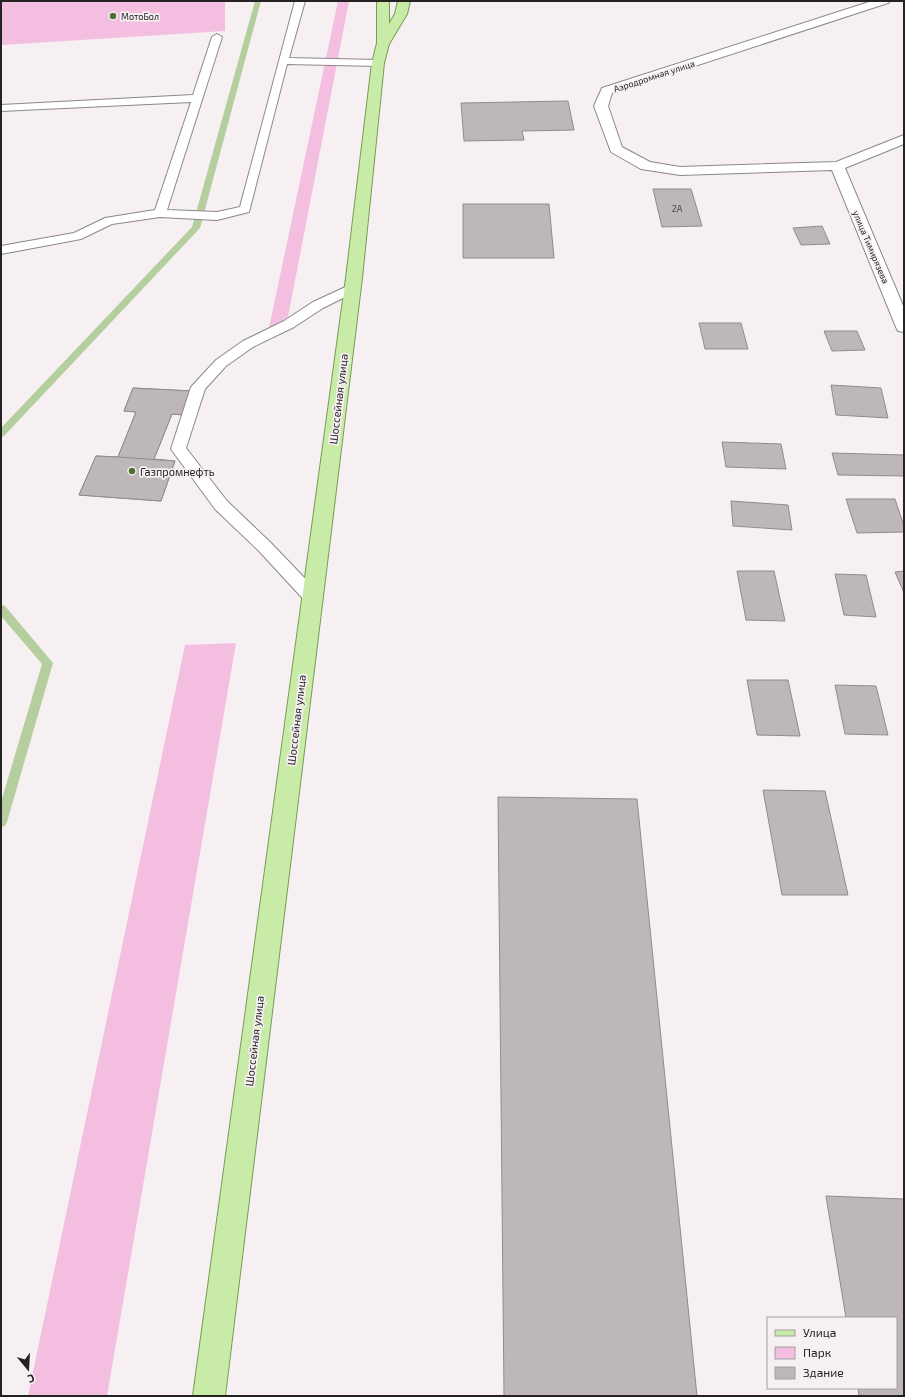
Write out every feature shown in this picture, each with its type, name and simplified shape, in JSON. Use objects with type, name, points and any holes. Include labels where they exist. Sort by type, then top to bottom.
[{"type":"main road","points":[[383,1],[383,44]]},
{"type":"main road","points":[[383,44],[401,14],[404,1]]},
{"type":"main road","name":"Шоссейная улица","points":[[209,1396],[352,288],[378,63],[383,44]]},
{"type":"street","name":"Аэродромная улица","points":[[837,166],[680,171],[646,166],[616,149],[601,106],[607,91],[884,1]]},
{"type":"street","points":[[837,166],[856,161],[872,152],[904,139]]},
{"type":"street","name":"улица Тимирязева","points":[[837,166],[904,327]]},
{"type":"lane","points":[[1,250],[77,236],[109,220],[160,213],[217,216],[244,209],[300,1]]},
{"type":"lane","points":[[160,213],[217,37]]},
{"type":"lane","points":[[283,61],[378,63]]},
{"type":"lane","points":[[1,108],[197,98]]},
{"type":"lane","points":[[312,597],[265,547],[220,505],[178,449],[198,387],[221,363],[248,344],[289,324],[318,305],[352,288]]},
{"type":"green space","name":"МотоБол","points":[[1,1],[225,1],[225,31],[1,45]]},
{"type":"green space","points":[[338,1],[349,1],[288,317],[269,328]]},
{"type":"green space","points":[[236,643],[107,1396],[28,1396],[185,645]]},
{"type":"building","points":[[568,101],[574,130],[522,131],[524,140],[464,141],[461,103]]},
{"type":"building","points":[[653,189],[691,189],[702,226],[662,227]]},
{"type":"building","points":[[463,204],[549,204],[554,258],[463,258]]},
{"type":"building","points":[[822,226],[830,244],[801,245],[793,228]]},
{"type":"building","points":[[699,323],[741,323],[748,349],[705,349]]},
{"type":"building","points":[[824,331],[857,331],[865,350],[832,351]]},
{"type":"building","points":[[831,385],[881,388],[888,418],[836,415]]},
{"type":"building","points":[[133,388],[192,391],[184,415],[172,414],[154,459],[118,457],[136,412],[124,411]]},
{"type":"building","points":[[133,388],[192,391],[184,415],[172,414],[154,459],[175,461],[161,501],[79,495],[96,456],[118,457],[136,412],[124,411]]},
{"type":"building","points":[[722,442],[781,444],[786,469],[726,467]]},
{"type":"building","points":[[832,453],[904,455],[904,476],[838,475]]},
{"type":"building","points":[[96,456],[175,461],[161,501],[79,495]]},
{"type":"building","points":[[846,499],[895,499],[904,526],[904,532],[857,533]]},
{"type":"building","points":[[731,501],[788,505],[792,530],[733,526]]},
{"type":"building","points":[[737,571],[774,571],[785,621],[746,620]]},
{"type":"building","points":[[904,571],[904,593],[895,572]]},
{"type":"building","points":[[835,574],[866,575],[876,617],[844,615]]},
{"type":"building","points":[[747,680],[788,680],[800,736],[757,735]]},
{"type":"building","points":[[835,685],[876,686],[888,735],[845,734]]},
{"type":"building","points":[[763,790],[825,791],[848,895],[782,895]]},
{"type":"building","points":[[498,797],[637,799],[697,1396],[504,1396]]},
{"type":"building","points":[[826,1196],[904,1199],[904,1396],[859,1396],[858,1389],[897,1389],[897,1317],[846,1317]]},
{"type":"waterway","points":[[1,434],[196,228],[258,1]]},
{"type":"waterway","points":[[1,609],[48,663],[1,822]]},
{"type":"place","name":"МотоБол","points":[[113,16]]},
{"type":"place","name":"Газпромнефть","points":[[132,471]]}]
